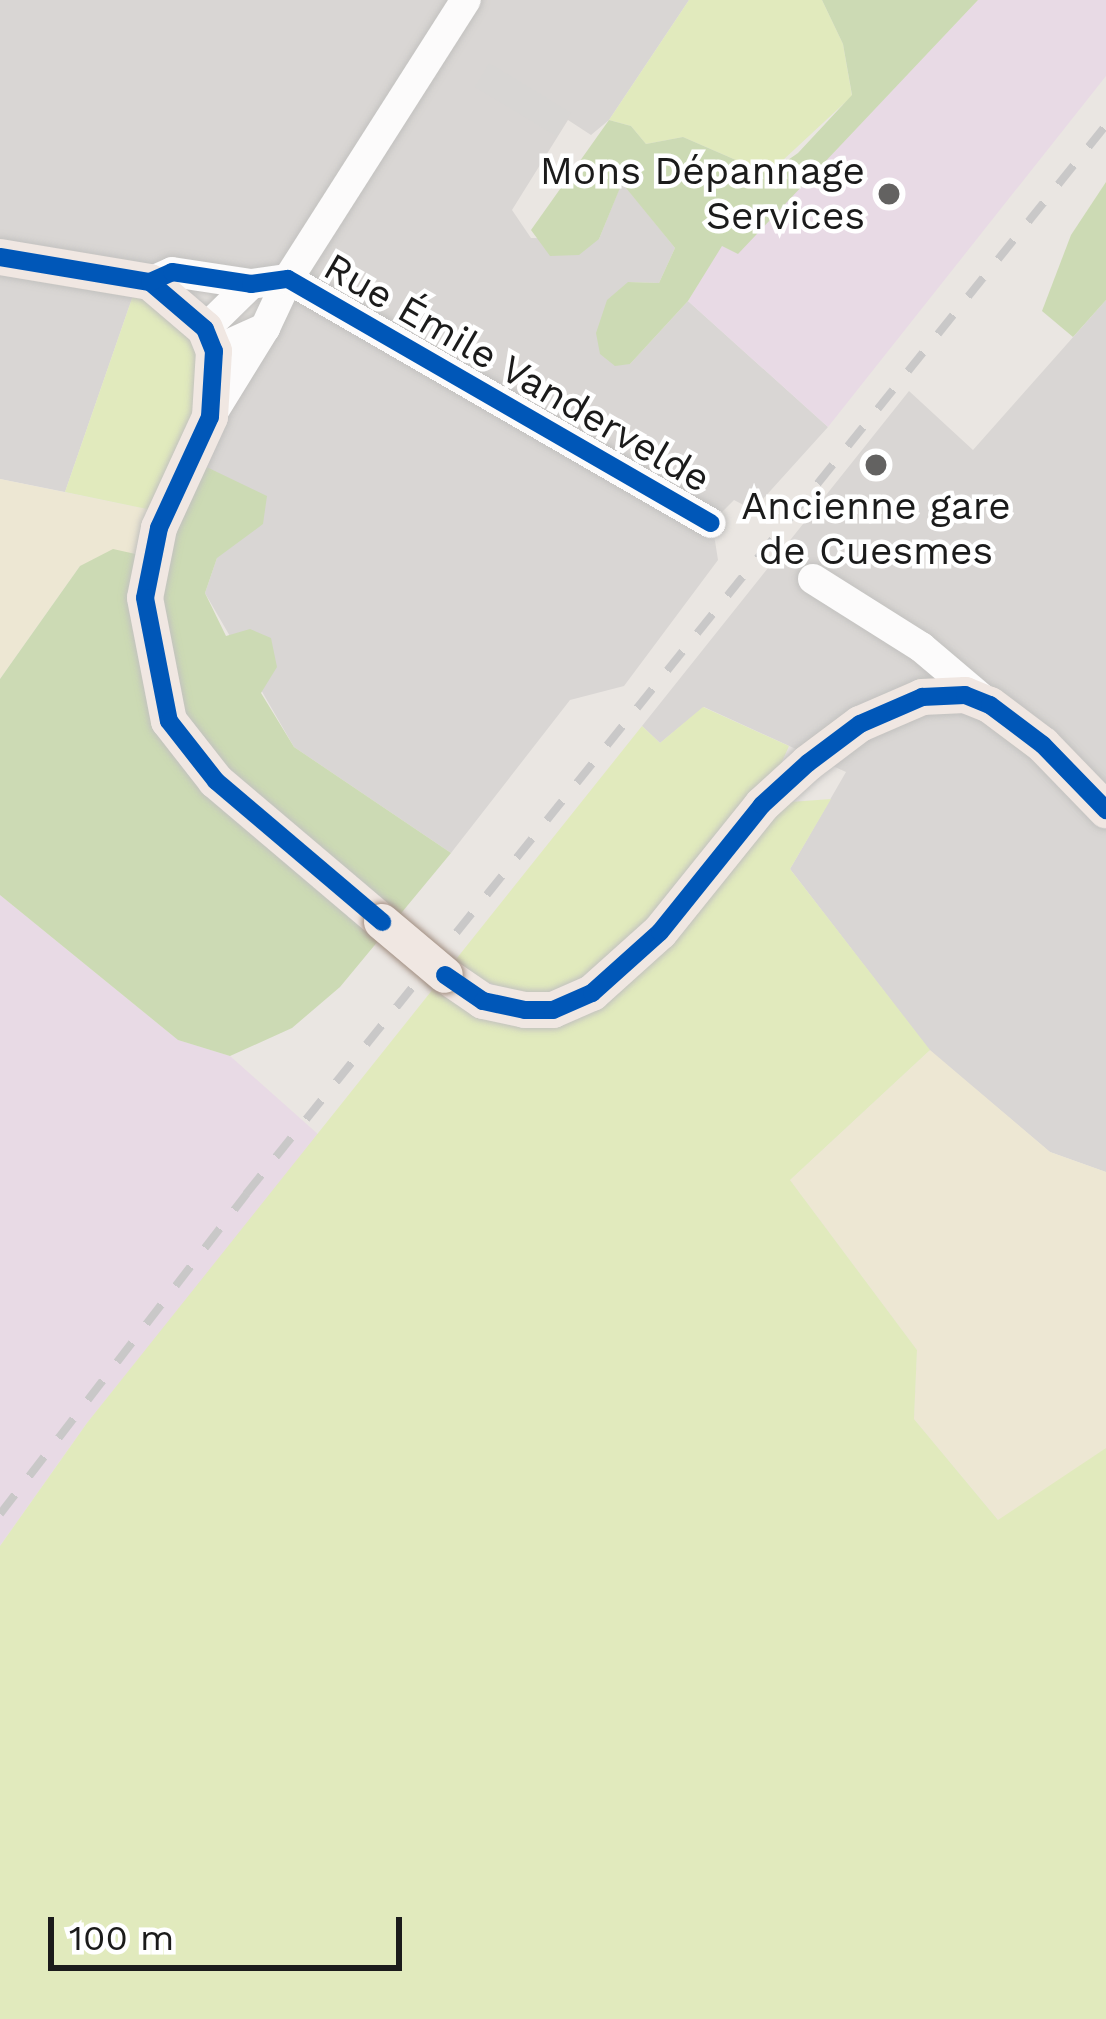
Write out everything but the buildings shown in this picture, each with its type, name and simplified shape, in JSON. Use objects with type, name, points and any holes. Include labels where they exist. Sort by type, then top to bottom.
[{"type":"main road","name":"Rue Émile Vandervelde","points":[[0,257],[150,282]]},
{"type":"main road","points":[[150,282],[210,340],[210,417],[149,557],[145,598],[169,721],[216,781],[445,975],[484,1001],[525,1010],[553,1010],[592,993],[665,926],[762,805],[860,724],[895,705],[948,693],[990,705],[1043,745],[1106,810]]},
{"type":"street","points":[[210,417],[266,328],[288,280],[466,0]]},
{"type":"street","name":"Rue Émile Vandervelde","points":[[150,282],[172,272],[251,284],[288,280],[711,523]]},
{"type":"street","points":[[210,340],[251,284]]},
{"type":"street","points":[[210,340],[266,328]]},
{"type":"street","points":[[812,579],[921,647],[990,705]]},
{"type":"shaded area","points":[[0,0],[689,0],[609,120],[591,135],[568,120],[512,210],[531,238],[599,239],[622,182],[675,248],[659,283],[628,282],[630,364],[688,301],[828,427],[753,510],[734,500],[712,522],[718,560],[624,686],[570,700],[451,853],[294,747],[205,593],[217,558],[192,460],[287,281],[138,281],[65,492],[0,479]]},
{"type":"shaded area","points":[[978,0],[1106,0],[1106,76],[828,427],[688,301],[722,245],[738,253]]},
{"type":"shaded area","points":[[489,63],[571,112],[557,136],[475,87]]},
{"type":"shaded area","points":[[1106,300],[1106,1172],[1050,1152],[930,1051],[790,869],[846,772],[704,707],[660,743],[642,726],[909,391],[973,450]]},
{"type":"shaded area","points":[[0,479],[166,513],[149,557],[80,566],[0,679]]},
{"type":"shaded area","points":[[0,895],[178,1040],[230,1056],[319,1135],[87,1423],[0,1546]]},
{"type":"shaded area","points":[[930,1050],[1050,1152],[1106,1172],[1106,1448],[999,1521],[914,1419],[917,1350],[790,1180]]},
{"type":"green space","points":[[689,0],[822,0],[843,44],[852,96],[768,174],[683,137],[646,144],[631,126],[609,120]]},
{"type":"green space","points":[[822,0],[978,0],[738,254],[722,246],[688,301],[630,364],[615,366],[600,354],[596,333],[607,300],[628,282],[659,283],[675,248],[622,183],[599,239],[579,255],[550,256],[531,230],[609,120],[631,126],[646,144],[683,137],[768,174],[798,153],[852,95],[843,44]]},
{"type":"green space","points":[[1106,182],[1106,300],[1073,337],[1042,311],[1071,235]]},
{"type":"green space","points":[[138,281],[214,351],[166,513],[65,492]]},
{"type":"green space","points":[[192,460],[267,496],[263,524],[217,558],[205,593],[226,636],[250,629],[271,638],[277,667],[261,693],[294,747],[451,853],[340,987],[292,1028],[230,1056],[178,1040],[0,895],[0,679],[80,566],[113,549],[149,557]]},
{"type":"green space","points":[[703,707],[789,746],[763,804],[831,799],[790,869],[930,1050],[790,1180],[917,1350],[914,1419],[998,1520],[1106,1448],[1106,2019],[0,2019],[0,1546],[87,1423],[433,989],[462,1006],[520,994],[449,968],[642,726],[660,743]]},
{"type":"railway","points":[[0,1514],[246,1194],[1106,125]]},
{"type":"cycle path","points":[[0,257],[150,282],[205,329],[214,351],[210,417],[159,528],[145,598],[169,721],[216,781],[382,922]]},
{"type":"cycle path","points":[[150,282],[172,272],[251,284],[288,279],[711,523]]},
{"type":"cycle path","points":[[445,975],[483,1001],[525,1010],[553,1010],[592,993],[660,932],[762,805],[808,763],[860,724],[922,697],[965,695],[990,705],[1043,745],[1106,810]]},
{"type":"place","name":"Mons Dépannage Services","points":[[889,194]]},
{"type":"place","name":"Ancienne gare de Cuesmes","points":[[876,465]]}]
